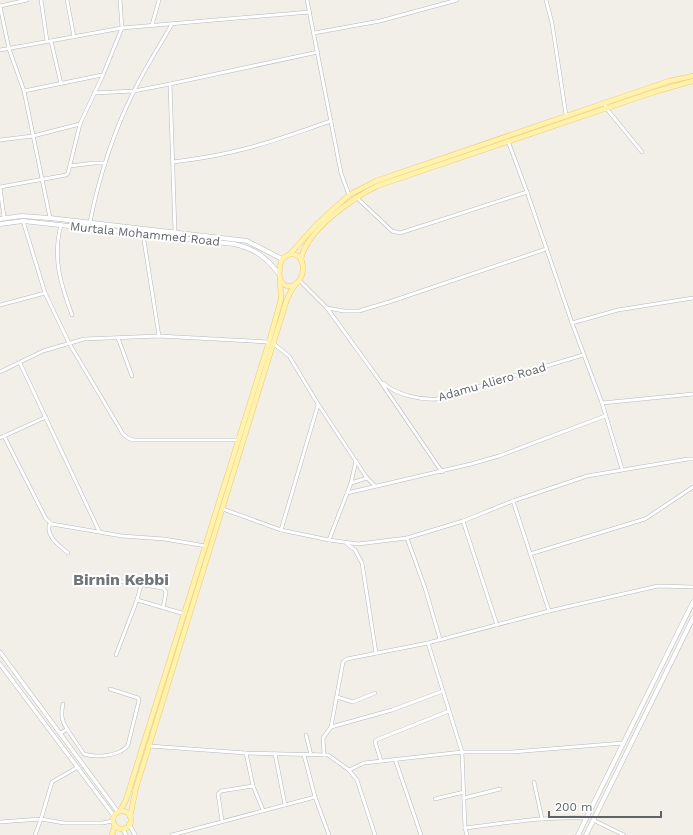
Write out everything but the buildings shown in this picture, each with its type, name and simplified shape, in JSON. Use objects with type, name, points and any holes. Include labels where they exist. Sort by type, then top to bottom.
[{"type":"main road","points":[[118,835],[122,829],[129,824],[133,799],[223,509],[271,343],[281,299],[280,277],[282,259],[290,254],[316,224],[349,195],[362,187],[604,102],[669,81],[693,76]]},
{"type":"main road","points":[[112,835],[114,821],[126,800],[238,440],[287,299],[292,288],[298,282],[302,271],[301,260],[305,247],[317,231],[340,209],[356,197],[390,181],[654,92],[693,81]]},
{"type":"main road","name":"Murtala Mohammed Road","points":[[2,218],[21,216],[33,220],[61,225],[242,246],[250,248],[269,261],[280,277]]},
{"type":"main road","name":"Murtala Mohammed Road","points":[[0,224],[50,218],[175,232],[247,241],[282,259]]},
{"type":"main road","points":[[290,254],[297,255],[301,260]]},
{"type":"main road","points":[[280,277],[283,284],[288,286],[298,282]]},
{"type":"main road","points":[[578,835],[693,602]]},
{"type":"main road","points":[[586,835],[693,618]]},
{"type":"main road","points":[[119,812],[125,812],[130,817]]},
{"type":"main road","points":[[114,821],[122,829]]},
{"type":"street","points":[[27,0],[0,6],[9,49],[24,91],[50,218]]},
{"type":"street","points":[[41,0],[49,41],[61,84]]},
{"type":"street","points":[[68,0],[74,37]]},
{"type":"street","points":[[2,218],[0,188],[66,175],[68,173],[80,124],[103,75],[122,28],[120,0]]},
{"type":"street","points":[[152,25],[159,0]]},
{"type":"street","points":[[307,0],[341,173],[349,195]]},
{"type":"street","points":[[314,33],[380,21],[457,0]]},
{"type":"street","points":[[546,0],[552,23],[566,115]]},
{"type":"street","points":[[0,50],[122,28],[310,12]]},
{"type":"street","points":[[90,222],[94,200],[109,147],[134,91],[172,24]]},
{"type":"street","points":[[94,93],[134,91],[318,52]]},
{"type":"street","points":[[24,91],[103,75]]},
{"type":"street","points":[[170,84],[175,232]]},
{"type":"street","points":[[604,102],[606,108],[642,152]]},
{"type":"street","points":[[173,162],[201,158],[264,144],[332,121]]},
{"type":"street","points":[[0,140],[33,136],[80,124]]},
{"type":"street","points":[[508,141],[572,323],[602,403],[622,469]]},
{"type":"street","points":[[70,166],[105,163]]},
{"type":"street","points":[[356,197],[392,231],[400,233],[527,192]]},
{"type":"street","points":[[23,221],[46,293],[69,343],[123,434],[133,440],[238,440]]},
{"type":"street","points":[[61,225],[58,236],[57,257],[59,274],[72,315]]},
{"type":"street","points":[[143,234],[159,336]]},
{"type":"street","points":[[327,308],[344,312],[359,311],[546,250]]},
{"type":"street","points":[[298,282],[327,308],[380,381],[442,472]]},
{"type":"street","points":[[0,305],[46,293]]},
{"type":"street","points":[[572,323],[618,310],[693,298]]},
{"type":"street","points":[[0,372],[43,351],[84,339],[159,336],[271,343],[289,356],[318,404],[367,478],[375,486]]},
{"type":"street","points":[[118,338],[132,376]]},
{"type":"street","name":"Adamu Aliero Road","points":[[380,381],[389,388],[400,392],[423,399],[437,399],[584,354]]},
{"type":"street","points":[[20,362],[99,531]]},
{"type":"street","points":[[602,403],[693,394]]},
{"type":"street","points":[[281,530],[318,404]]},
{"type":"street","points":[[0,438],[46,416]]},
{"type":"street","points":[[348,493],[442,472],[499,456],[605,416]]},
{"type":"street","points":[[4,436],[46,519],[52,524],[122,536],[164,539],[206,546]]},
{"type":"street","points":[[223,509],[281,530],[358,544],[407,538],[463,521],[513,501],[587,476],[688,458],[693,459]]},
{"type":"street","points":[[330,540],[348,493],[356,461]]},
{"type":"street","points":[[351,483],[367,478]]},
{"type":"street","points":[[530,554],[645,519],[693,487]]},
{"type":"street","points":[[513,501],[549,611]]},
{"type":"street","points":[[463,521],[497,625]]},
{"type":"street","points":[[52,524],[49,525],[49,534],[68,553]]},
{"type":"street","points":[[407,538],[425,588],[440,639]]},
{"type":"street","points":[[346,543],[355,550],[362,563],[376,653]]},
{"type":"street","points":[[97,578],[165,590],[166,592],[163,608]]},
{"type":"street","points":[[116,655],[137,600],[141,585]]},
{"type":"street","points":[[324,755],[323,738],[331,727],[343,662],[348,659],[428,643],[549,611],[658,586],[670,585],[693,587]]},
{"type":"street","points":[[137,600],[185,614]]},
{"type":"street","points":[[428,643],[462,752],[465,828],[467,835]]},
{"type":"street","points":[[0,652],[119,812]]},
{"type":"street","points":[[0,664],[78,767],[114,821],[102,823],[64,823],[41,819],[0,822]]},
{"type":"street","points":[[63,704],[61,714],[62,722],[84,754],[89,756],[120,752],[128,745],[139,700],[138,698],[110,689]]},
{"type":"street","points":[[331,727],[392,710],[443,691]]},
{"type":"street","points":[[337,696],[353,702],[375,693]]},
{"type":"street","points":[[381,761],[375,742],[376,740],[449,711]]},
{"type":"street","points":[[55,737],[67,729]]},
{"type":"street","points":[[306,735],[311,755]]},
{"type":"street","points":[[349,770],[364,763],[462,752],[512,752],[623,743]]},
{"type":"street","points":[[149,746],[246,753],[324,755],[332,757],[349,770],[356,780],[375,835]]},
{"type":"street","points":[[246,753],[253,786],[263,810]]},
{"type":"street","points":[[275,754],[285,805]]},
{"type":"street","points":[[304,755],[315,796],[329,835]]},
{"type":"street","points":[[394,759],[421,835]]},
{"type":"street","points":[[35,835],[52,782],[78,767]]},
{"type":"street","points":[[534,782],[542,819]]},
{"type":"street","points":[[222,821],[218,794],[221,792],[253,786]]},
{"type":"street","points":[[464,798],[500,789]]},
{"type":"street","points":[[436,798],[464,792]]},
{"type":"street","points":[[172,835],[315,796]]},
{"type":"street","points":[[465,828],[542,819],[567,817],[587,818]]},
{"type":"street","points":[[593,820],[624,835]]},
{"type":"street","points":[[129,824],[135,835]]},
{"type":"street","points":[[122,829],[126,835]]},
{"type":"district","name":"Birnin Kebbi","points":[[121,579]]}]
